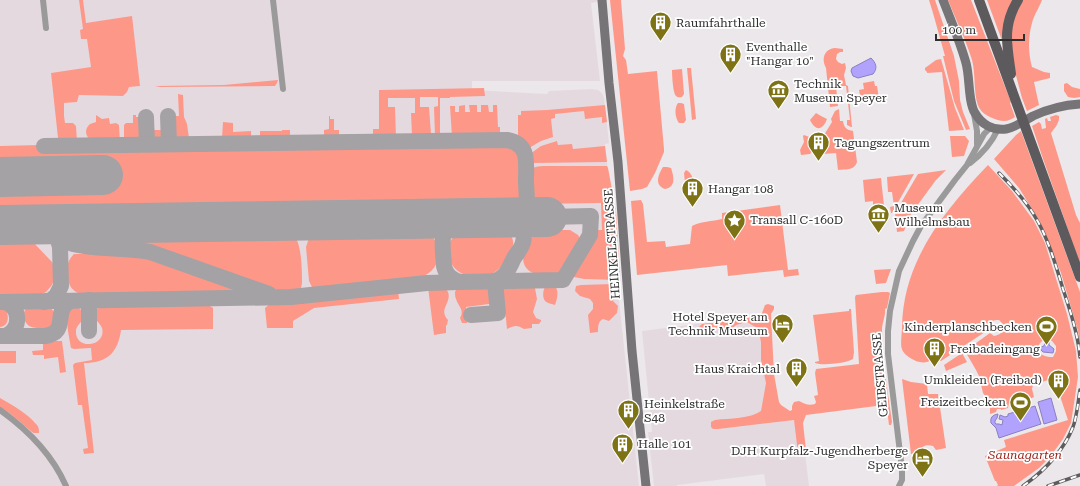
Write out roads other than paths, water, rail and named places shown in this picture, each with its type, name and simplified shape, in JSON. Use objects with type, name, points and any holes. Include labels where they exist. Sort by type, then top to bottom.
[{"type":"main road","points":[[979,0],[1080,277]]},
{"type":"main road","points":[[1015,97],[1006,36],[1010,14],[1018,0]]},
{"type":"street","points":[[43,0],[46,28]]},
{"type":"street","points":[[273,0],[283,89]]},
{"type":"street","name":"HEINKELSTRASSE","points":[[602,0],[618,162],[632,352],[646,486]]},
{"type":"street","points":[[943,0],[966,64],[972,108],[977,131],[977,148]]},
{"type":"street","points":[[972,108],[980,121],[994,128],[1007,128],[1015,126],[1033,116],[1052,109],[1080,104]]},
{"type":"street","name":"GEIBSTRASSE","points":[[899,485],[903,475],[888,354],[888,331],[890,311],[899,271],[913,241],[932,210],[967,165],[984,134],[994,128],[995,136],[981,154],[967,165]]},
{"type":"street","points":[[0,410],[19,424],[53,460],[66,486]]},
{"type":"railway","points":[[999,173],[1025,201],[1037,220],[1049,245],[1071,314],[1080,357]]},
{"type":"railway","points":[[1023,486],[1038,474],[1064,445],[1073,427],[1080,390]]},
{"type":"railway","points":[[1048,486],[1080,475]]},
{"type":"place","name":"Raumfahrthalle","points":[[661,42]]},
{"type":"place","name":"Eventhalle \"Hangar 10\"","points":[[730,74]]},
{"type":"place","name":"Technik Museum Speyer","points":[[779,110]]},
{"type":"place","name":"Tagungszentrum","points":[[818,162]]},
{"type":"place","name":"Hangar 108","points":[[692,208]]},
{"type":"place","name":"Museum Wilhelmsbau","points":[[879,234]]},
{"type":"place","name":"Transall C-160D","points":[[735,240]]},
{"type":"place","name":"Hotel Speyer am Technik Museum","points":[[783,344]]},
{"type":"place","name":"Kinderplanschbecken","points":[[1047,346]]},
{"type":"place","name":"Freibadeingang","points":[[935,368]]},
{"type":"place","name":"Haus Kraichtal","points":[[796,388]]},
{"type":"place","name":"Umkleiden (Freibad)","points":[[1058,400]]},
{"type":"place","name":"Freizeitbecken","points":[[1021,422]]},
{"type":"place","name":"Heinkelstraße S48","points":[[629,430]]},
{"type":"place","name":"Halle 101","points":[[623,464]]},
{"type":"place","name":"DJH Kurpfalz-Jugendherberge Speyer","points":[[923,478]]},
{"type":"park label","name":"Saunagarten","points":[[1025,455]]}]
